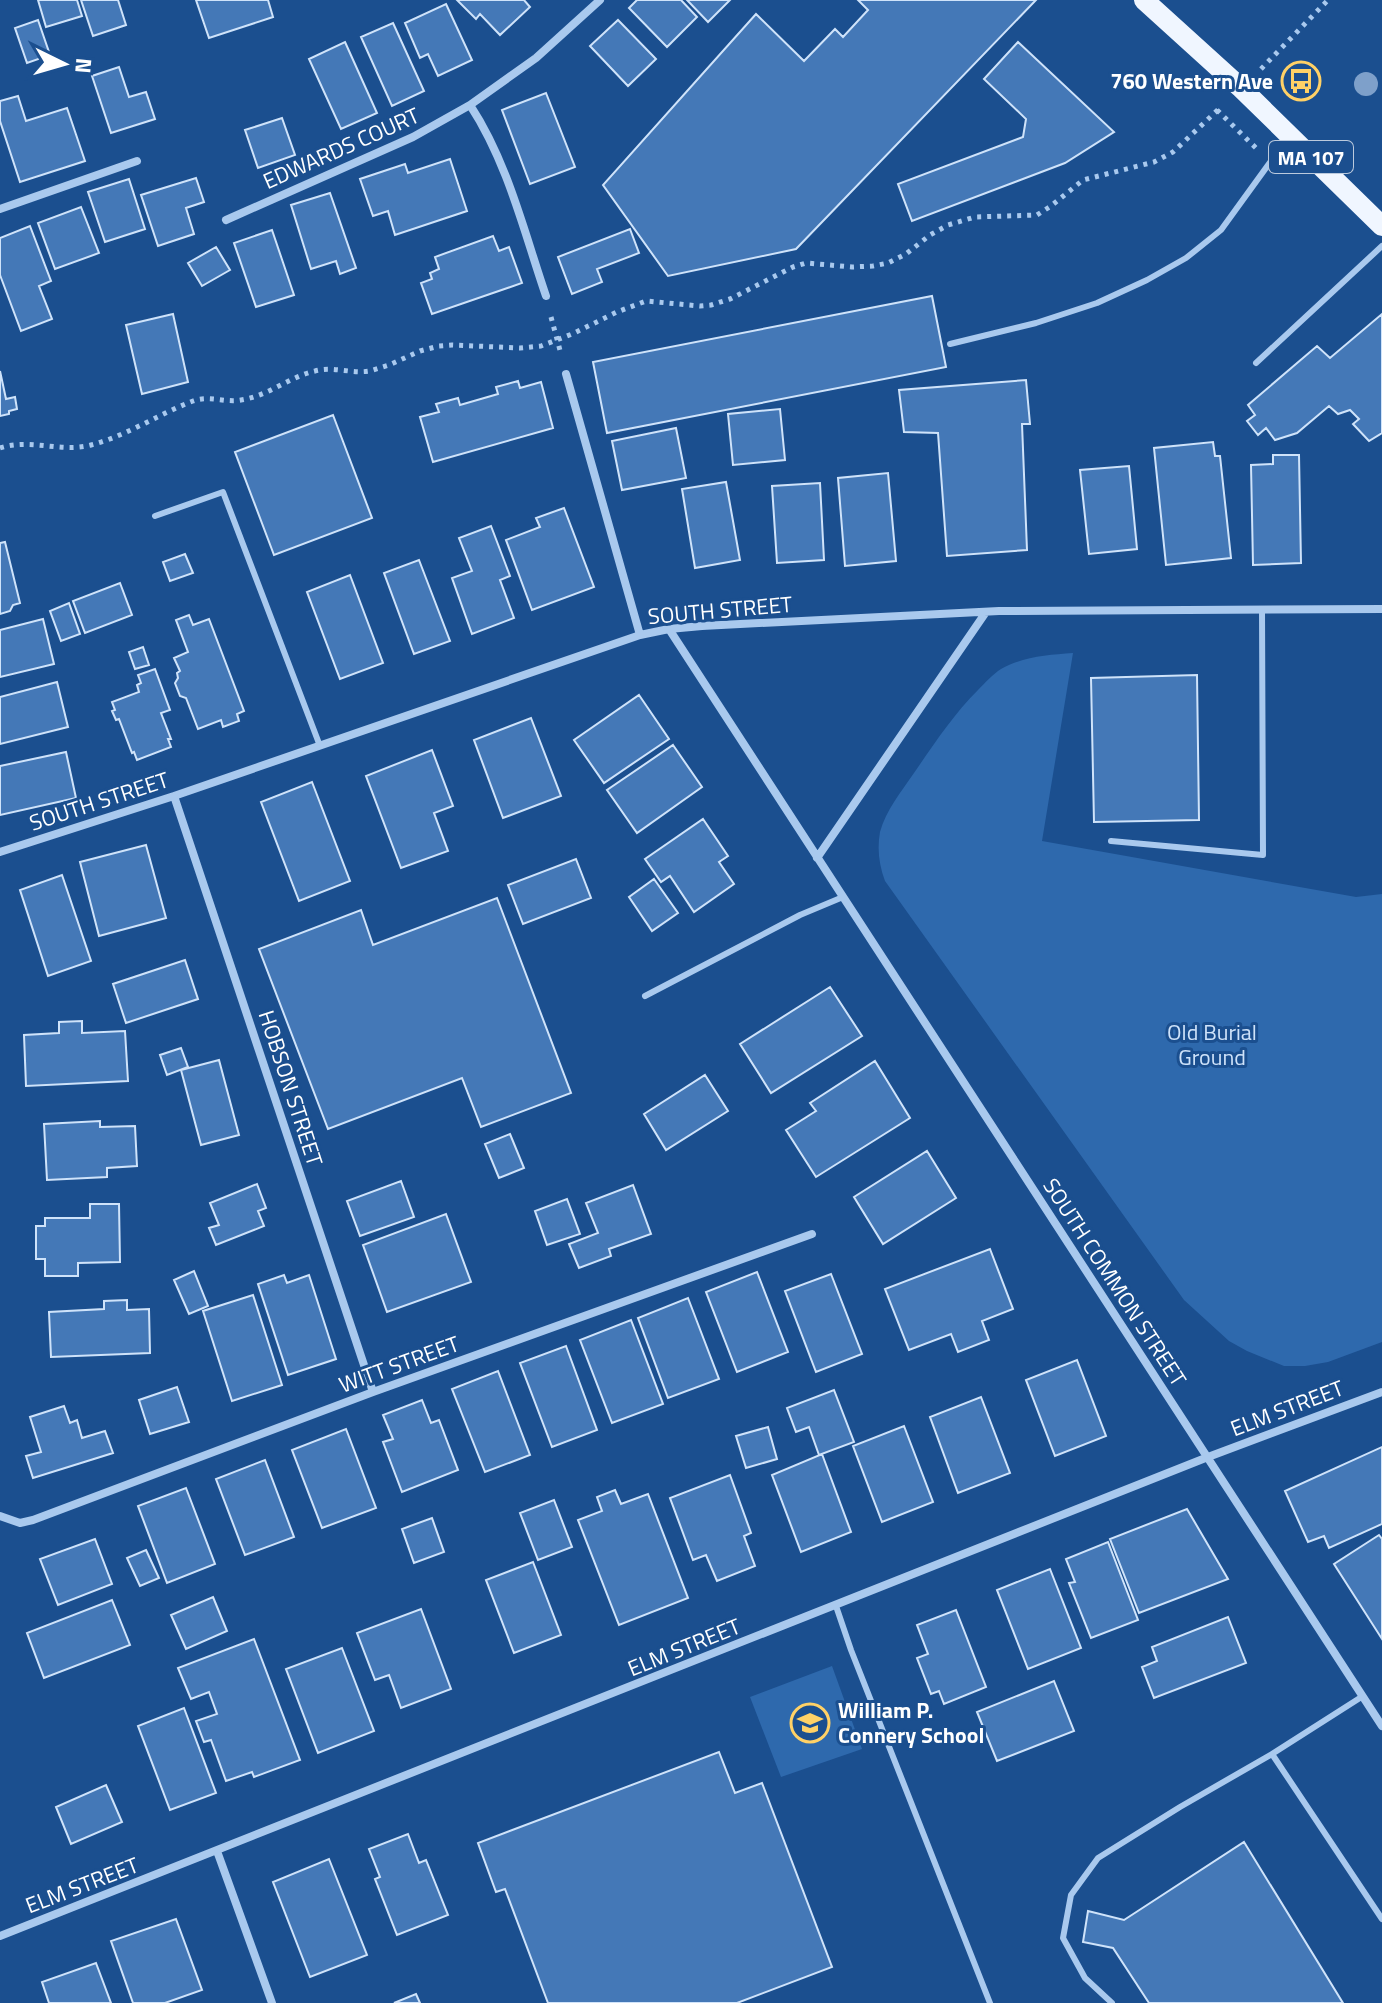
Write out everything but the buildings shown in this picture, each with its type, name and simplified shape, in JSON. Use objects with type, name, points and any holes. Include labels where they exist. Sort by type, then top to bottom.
[{"type":"main road","name":"MA 107","points":[[1144,0],[1241,88],[1382,226]]},
{"type":"street","name":"EDWARDS COURT","points":[[226,220],[413,137],[470,105],[536,58],[600,0]]},
{"type":"street","points":[[470,105],[500,160],[546,296]]},
{"type":"street","points":[[0,209],[137,161]]},
{"type":"street","points":[[566,374],[640,635]]},
{"type":"street","name":"SOUTH STREET","points":[[0,852],[174,796],[640,635],[669,629],[986,612],[1382,609]]},
{"type":"street","points":[[817,858],[986,612]]},
{"type":"street","name":"SOUTH COMMON STREET","points":[[669,629],[1382,1726]]},
{"type":"street","name":"HOBSON STREET","points":[[174,796],[373,1392]]},
{"type":"street","name":"WITT STREET","points":[[0,1516],[20,1523],[33,1520],[373,1392],[812,1234]]},
{"type":"street","name":"ELM STREET","points":[[0,1936],[1208,1457],[1382,1392]]},
{"type":"street","points":[[217,1851],[272,2003]]},
{"type":"lane","points":[[950,344],[1036,323],[1097,303],[1186,258],[1221,230],[1289,136]]},
{"type":"lane","points":[[1256,363],[1382,246]]},
{"type":"lane","points":[[155,516],[223,492],[320,746]]},
{"type":"lane","points":[[1111,841],[1263,855],[1262,610]]},
{"type":"lane","points":[[645,996],[800,915],[843,897]]},
{"type":"lane","points":[[836,1606],[990,2003]]},
{"type":"lane","points":[[1112,2003],[1085,1978],[1063,1938],[1071,1895],[1098,1858],[1363,1696]]},
{"type":"lane","points":[[1272,1754],[1382,1919]]},
{"type":"path","points":[[1278,52],[1328,0]]},
{"type":"path","points":[[0,448],[34,444],[87,446],[201,399],[249,399],[313,371],[370,371],[439,346],[541,346],[642,302],[711,305],[730,299],[801,264],[882,265],[906,254],[942,228],[962,220],[1037,215],[1083,180],[1142,166],[1164,157],[1217,110]]},
{"type":"path","points":[[546,296],[566,374]]},
{"type":"green space","name":"Old Burial Ground","points":[[1073,653],[1042,841],[1356,897],[1382,894],[1382,1342],[1328,1362],[1284,1366],[1229,1341],[1184,1300],[885,881],[879,845],[886,816],[960,709],[1001,669],[1027,659]]},
{"type":"green space","points":[[832,1666],[862,1749],[781,1777],[750,1697]]},
{"type":"place","name":"760 Western Ave","points":[[1301,81]]},
{"type":"place","name":"William P. Connery School","points":[[810,1723]]}]
